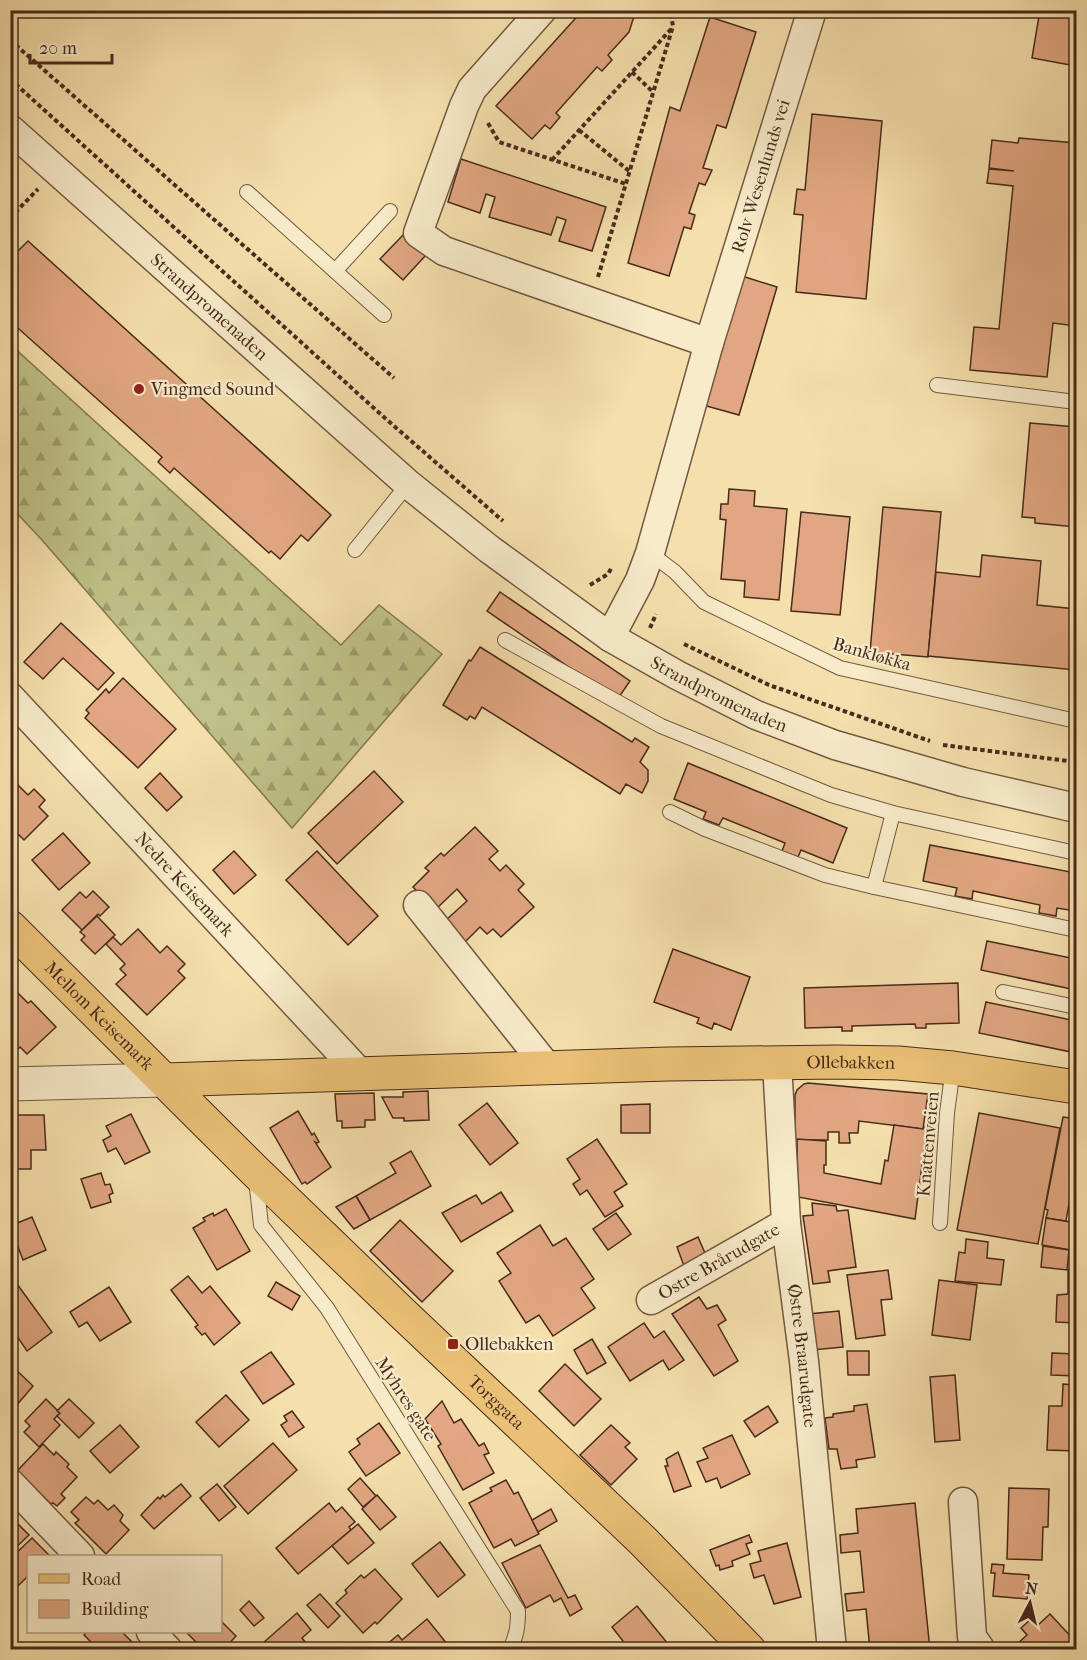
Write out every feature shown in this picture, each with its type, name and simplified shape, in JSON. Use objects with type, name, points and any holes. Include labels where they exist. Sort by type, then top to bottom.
[{"type":"main road","name":"Mellom Keisemark","points":[[10,927],[164,1080]]},
{"type":"main road","name":"Ollebakken","points":[[164,1080],[548,1068],[888,1063],[953,1068],[1077,1087]]},
{"type":"main road","name":"Torggata","points":[[164,1080],[400,1311],[642,1540],[749,1650]]},
{"type":"street","points":[[542,10],[472,89],[418,234],[444,251],[709,343]]},
{"type":"street","name":"Rolv Wesenlunds vei","points":[[610,637],[640,580],[650,553],[709,343],[812,10]]},
{"type":"street","name":"Strandpromenaden","points":[[10,129],[408,484],[489,549],[610,637],[677,675],[756,715],[835,745],[963,782],[1077,808]]},
{"type":"street","name":"Nedre Keisemark","points":[[10,696],[360,1073]]},
{"type":"street","points":[[417,904],[548,1068]]},
{"type":"street","name":"Østre Braarudgate","points":[[777,1063],[786,1223],[804,1361],[832,1650]]},
{"type":"street","name":"Ollebakken","points":[[10,1084],[164,1080]]},
{"type":"street","name":"Ostre Brårudgate","points":[[651,1300],[786,1223]]},
{"type":"street","points":[[10,1483],[78,1555]]},
{"type":"street","points":[[963,1502],[972,1637],[981,1650]]},
{"type":"street","points":[[152,1633],[168,1650]]},
{"type":"lane","points":[[247,192],[384,315]]},
{"type":"lane","points":[[335,271],[390,211]]},
{"type":"lane","points":[[937,385],[1077,402]]},
{"type":"lane","points":[[355,550],[408,484]]},
{"type":"lane","name":"Bankløkka","points":[[650,553],[675,572],[704,602],[840,668],[1077,721]]},
{"type":"lane","points":[[504,640],[662,726],[831,795],[893,813],[1077,853]]},
{"type":"lane","points":[[670,812],[705,829],[825,875],[1077,930]]},
{"type":"lane","points":[[874,887],[893,813]]},
{"type":"lane","points":[[1003,992],[1077,1006]]},
{"type":"lane","name":"Knattenveien","points":[[940,1223],[947,1113],[953,1068]]},
{"type":"lane","name":"Myhres gate","points":[[255,1171],[261,1225],[327,1308],[518,1611],[518,1625],[509,1650]]},
{"type":"path","points":[[598,277],[674,26],[670,10]]},
{"type":"path","points":[[552,160],[674,26]]},
{"type":"path","points":[[10,40],[394,378]]},
{"type":"path","points":[[632,72],[653,93]]},
{"type":"path","points":[[10,79],[386,419],[508,525]]},
{"type":"path","points":[[464,106],[486,121],[499,142],[626,184]]},
{"type":"path","points":[[579,130],[630,171]]},
{"type":"path","points":[[10,218],[40,188]]},
{"type":"path","points":[[581,578],[598,591]]},
{"type":"path","points":[[648,626],[660,632]]},
{"type":"path","points":[[680,642],[769,685],[932,741]]},
{"type":"path","points":[[942,745],[1077,762]]},
{"type":"green space","points":[[11,345],[341,645],[379,605],[442,654],[292,828],[11,507]]},
{"type":"building","points":[[583,10],[636,10],[629,32],[608,55],[612,60],[602,71],[597,67],[556,113],[560,117],[550,129],[545,125],[532,139],[496,106]]},
{"type":"building","points":[[1040,10],[1076,10],[1076,66],[1032,58]]},
{"type":"building","points":[[710,17],[756,32],[726,128],[717,125],[703,168],[712,170],[705,185],[699,183],[689,213],[695,215],[691,229],[684,227],[669,276],[628,263],[670,107],[680,111]]},
{"type":"building","points":[[812,114],[882,121],[866,299],[796,292],[803,215],[794,214],[797,189],[805,190]]},
{"type":"building","points":[[1019,138],[1076,143],[1076,326],[1053,323],[1047,377],[970,370],[974,327],[999,329],[1013,186],[987,183],[989,169],[1014,171],[989,168],[992,140],[1018,143]]},
{"type":"building","points":[[461,159],[606,207],[592,251],[559,241],[566,220],[557,217],[551,235],[489,217],[495,197],[486,194],[480,213],[448,202]]},
{"type":"building","points":[[403,235],[426,255],[403,280],[380,259]]},
{"type":"building","name":"Vingmed Sound","points":[[28,241],[331,515],[308,541],[301,535],[280,559],[271,551],[269,553],[174,468],[170,473],[158,462],[162,457],[10,321],[10,250],[15,254]]},
{"type":"building","points":[[742,276],[777,287],[739,415],[703,405]]},
{"type":"building","points":[[1030,423],[1076,427],[1076,527],[1035,523],[1035,518],[1022,517]]},
{"type":"building","points":[[729,489],[755,491],[754,506],[787,509],[779,600],[744,597],[745,581],[721,579],[726,520],[720,519],[721,504],[728,504]]},
{"type":"building","points":[[883,507],[941,512],[928,657],[870,652]]},
{"type":"building","points":[[801,512],[850,517],[840,615],[791,611]]},
{"type":"building","points":[[982,555],[1041,561],[1037,605],[1076,609],[1076,670],[928,656],[936,572],[980,577]]},
{"type":"building","points":[[500,592],[630,681],[617,700],[487,611]]},
{"type":"building","points":[[61,623],[114,673],[98,690],[63,658],[43,679],[24,662]]},
{"type":"building","points":[[480,647],[632,742],[635,738],[649,747],[640,762],[648,770],[648,781],[642,793],[626,784],[620,794],[482,707],[475,719],[470,716],[467,720],[443,705],[469,660],[471,661]]},
{"type":"building","points":[[123,678],[176,729],[138,768],[85,718],[89,713],[86,710],[106,689],[109,693]]},
{"type":"building","points":[[688,763],[847,828],[833,863],[801,850],[798,857],[782,851],[785,843],[723,818],[719,825],[703,819],[706,812],[674,799]]},
{"type":"building","points":[[374,771],[403,802],[337,864],[308,833]]},
{"type":"building","points":[[160,773],[182,797],[167,811],[145,788]]},
{"type":"building","points":[[15,782],[28,795],[34,789],[45,800],[39,807],[48,816],[24,840],[10,826],[10,786]]},
{"type":"building","points":[[475,827],[498,851],[489,859],[500,871],[506,865],[524,884],[518,890],[534,907],[501,937],[493,929],[487,934],[480,927],[465,942],[445,921],[467,901],[457,889],[435,910],[413,887],[429,871],[425,868],[441,853],[444,856]]},
{"type":"building","points":[[63,833],[90,863],[59,890],[32,860]]},
{"type":"building","points":[[930,845],[1076,873],[1076,911],[1057,908],[1056,916],[1039,913],[1040,905],[973,891],[972,899],[955,896],[957,888],[923,881]]},
{"type":"building","points":[[234,851],[256,875],[234,894],[213,870]]},
{"type":"building","points":[[317,851],[378,916],[348,945],[286,880]]},
{"type":"building","points":[[93,891],[109,907],[100,916],[98,914],[82,930],[62,910],[80,892],[86,898]]},
{"type":"building","points":[[97,916],[115,935],[95,954],[81,940],[85,936],[80,932]]},
{"type":"building","points":[[138,929],[160,953],[167,946],[185,964],[178,971],[185,978],[147,1015],[116,984],[126,975],[120,969],[125,964],[106,944],[113,937],[121,945]]},
{"type":"building","points":[[987,941],[1076,959],[1076,990],[981,970]]},
{"type":"building","points":[[673,949],[750,977],[731,1030],[714,1023],[712,1029],[697,1023],[699,1018],[654,1002]]},
{"type":"building","points":[[958,983],[959,1023],[926,1024],[926,1028],[916,1028],[915,1024],[852,1026],[852,1031],[842,1031],[842,1027],[805,1028],[804,988]]},
{"type":"building","points":[[11,986],[28,1003],[31,1001],[56,1027],[27,1054],[10,1041]]},
{"type":"building","points":[[986,1002],[1076,1021],[1076,1053],[979,1033]]},
{"type":"building","points":[[808,1083],[928,1094],[923,1129],[859,1121],[858,1133],[849,1133],[850,1143],[839,1143],[839,1132],[828,1132],[828,1140],[795,1140],[795,1095],[797,1090]]},
{"type":"building","points":[[428,1091],[429,1120],[404,1121],[404,1118],[393,1118],[382,1097],[403,1097],[403,1092]]},
{"type":"building","points":[[374,1093],[375,1120],[365,1120],[365,1127],[342,1128],[342,1121],[337,1121],[335,1094]]},
{"type":"building","points":[[487,1103],[518,1143],[490,1165],[459,1125]]},
{"type":"building","points":[[650,1104],[650,1133],[621,1133],[621,1105]]},
{"type":"building","points":[[298,1111],[312,1135],[314,1133],[319,1142],[315,1142],[331,1167],[307,1184],[305,1182],[302,1184],[270,1128]]},
{"type":"building","points":[[979,1113],[1060,1128],[1038,1244],[957,1230]]},
{"type":"building","points":[[131,1114],[150,1152],[125,1164],[116,1148],[108,1152],[103,1140],[111,1136],[106,1126]]},
{"type":"building","points":[[10,1115],[44,1115],[46,1150],[31,1150],[31,1169],[11,1169]]},
{"type":"building","points":[[1063,1117],[1076,1119],[1076,1175],[1074,1175],[1066,1221],[1046,1218],[1048,1210],[1045,1209]]},
{"type":"building","points":[[894,1125],[923,1129],[927,1127],[915,1219],[798,1197],[797,1139],[826,1141],[824,1173],[881,1184],[885,1160],[888,1161]]},
{"type":"building","points":[[597,1139],[627,1184],[614,1192],[623,1206],[605,1217],[587,1190],[580,1195],[573,1184],[580,1179],[567,1159]]},
{"type":"building","points":[[411,1151],[431,1186],[370,1220],[356,1196],[396,1173],[390,1163]]},
{"type":"building","points":[[101,1173],[105,1185],[110,1184],[113,1193],[109,1195],[111,1202],[91,1208],[81,1179]]},
{"type":"building","points":[[501,1192],[513,1211],[461,1242],[442,1213],[476,1195],[482,1204]]},
{"type":"building","points":[[356,1196],[370,1220],[354,1229],[336,1207]]},
{"type":"building","points":[[812,1203],[836,1206],[837,1211],[848,1210],[856,1267],[828,1271],[830,1282],[813,1284],[803,1216],[813,1215]]},
{"type":"building","points":[[226,1209],[250,1251],[217,1270],[193,1228],[205,1221],[203,1218],[213,1213],[214,1216]]},
{"type":"building","points":[[616,1213],[631,1234],[608,1250],[593,1229]]},
{"type":"building","points":[[32,1217],[46,1250],[23,1260],[10,1226]]},
{"type":"building","points":[[1046,1218],[1076,1223],[1076,1251],[1042,1245]]},
{"type":"building","points":[[400,1220],[453,1271],[422,1302],[370,1251]]},
{"type":"building","points":[[540,1225],[553,1246],[566,1238],[594,1279],[581,1288],[595,1308],[553,1336],[539,1315],[526,1323],[499,1281],[511,1273],[497,1253]]},
{"type":"building","points":[[698,1237],[705,1253],[684,1266],[677,1247]]},
{"type":"building","points":[[966,1239],[988,1242],[987,1258],[1004,1260],[1001,1285],[955,1281],[959,1252],[965,1253]]},
{"type":"building","points":[[1043,1246],[1069,1250],[1067,1270],[1041,1267]]},
{"type":"building","points":[[888,1270],[892,1299],[881,1300],[885,1335],[856,1339],[847,1275]]},
{"type":"building","points":[[1068,1270],[1076,1270],[1076,1323],[1056,1322],[1057,1295],[1068,1294]]},
{"type":"building","points":[[188,1276],[202,1293],[210,1286],[240,1323],[214,1345],[205,1333],[202,1335],[195,1327],[198,1325],[171,1290]]},
{"type":"building","points":[[10,1280],[15,1286],[17,1284],[52,1332],[27,1351],[15,1333],[10,1336]]},
{"type":"building","points":[[939,1280],[977,1285],[970,1340],[932,1335]]},
{"type":"building","points":[[276,1282],[300,1296],[292,1310],[268,1296]]},
{"type":"building","points":[[109,1287],[131,1322],[100,1341],[87,1322],[79,1327],[70,1312]]},
{"type":"building","points":[[699,1297],[707,1309],[717,1305],[726,1320],[718,1325],[738,1361],[714,1376],[672,1314]]},
{"type":"building","points":[[839,1311],[843,1347],[812,1350],[808,1314]]},
{"type":"building","points":[[644,1323],[654,1338],[664,1331],[684,1360],[669,1370],[663,1360],[630,1381],[608,1347]]},
{"type":"building","points":[[592,1339],[606,1363],[587,1374],[574,1350]]},
{"type":"building","points":[[847,1351],[869,1351],[869,1375],[848,1375]]},
{"type":"building","points":[[271,1352],[294,1384],[263,1404],[241,1372]]},
{"type":"building","points":[[1052,1353],[1076,1354],[1076,1376],[1051,1375]]},
{"type":"building","points":[[10,1364],[33,1386],[15,1407],[12,1403],[10,1405]]},
{"type":"building","points":[[565,1364],[601,1399],[574,1426],[539,1391]]},
{"type":"building","points":[[955,1375],[960,1440],[935,1442],[930,1377]]},
{"type":"building","points":[[1063,1384],[1076,1385],[1076,1451],[1047,1450],[1049,1406],[1062,1406]]},
{"type":"building","points":[[226,1395],[249,1420],[219,1447],[196,1422]]},
{"type":"building","points":[[46,1399],[60,1413],[54,1419],[60,1425],[39,1447],[24,1432],[30,1426],[25,1421]]},
{"type":"building","points":[[69,1399],[94,1423],[79,1438],[57,1416],[60,1413],[57,1411]]},
{"type":"building","points":[[442,1401],[454,1423],[461,1419],[479,1446],[484,1443],[489,1453],[484,1455],[494,1473],[463,1490],[438,1446],[441,1444],[425,1419]]},
{"type":"building","points":[[867,1404],[875,1457],[856,1460],[857,1467],[841,1469],[837,1449],[829,1449],[825,1418],[833,1417],[833,1414],[854,1411],[854,1406]]},
{"type":"building","points":[[768,1406],[778,1422],[755,1437],[744,1421]]},
{"type":"building","points":[[292,1411],[304,1427],[289,1437],[281,1425],[287,1421],[284,1416]]},
{"type":"building","points":[[379,1423],[400,1453],[366,1476],[349,1452],[360,1444],[357,1439]]},
{"type":"building","points":[[120,1425],[139,1447],[110,1473],[90,1451]]},
{"type":"building","points":[[611,1425],[630,1443],[625,1447],[637,1459],[611,1485],[580,1455]]},
{"type":"building","points":[[732,1435],[750,1474],[721,1488],[717,1478],[706,1482],[697,1462],[708,1458],[703,1448]]},
{"type":"building","points":[[273,1443],[297,1470],[248,1514],[224,1486]]},
{"type":"building","points":[[43,1444],[54,1455],[56,1452],[69,1464],[67,1467],[77,1477],[61,1494],[65,1498],[57,1506],[51,1504],[17,1471]]},
{"type":"building","points":[[678,1452],[691,1486],[674,1492],[665,1466],[668,1466],[666,1459]]},
{"type":"building","points":[[360,1478],[376,1496],[363,1507],[348,1489]]},
{"type":"building","points":[[506,1480],[514,1494],[518,1492],[539,1534],[515,1546],[511,1539],[494,1548],[469,1503],[492,1491],[490,1488]]},
{"type":"building","points":[[181,1484],[191,1496],[154,1529],[141,1515],[158,1497],[160,1499],[163,1495],[165,1497]]},
{"type":"building","points":[[217,1484],[236,1507],[219,1521],[200,1498]]},
{"type":"building","points":[[1009,1488],[1049,1489],[1048,1527],[1043,1527],[1042,1560],[1007,1559]]},
{"type":"building","points":[[377,1495],[396,1517],[380,1530],[362,1509]]},
{"type":"building","points":[[86,1497],[94,1504],[98,1500],[108,1510],[114,1505],[123,1515],[120,1521],[129,1530],[106,1554],[75,1523],[79,1520],[71,1512]]},
{"type":"building","points":[[329,1503],[336,1512],[342,1507],[355,1522],[349,1527],[351,1530],[298,1574],[276,1548]]},
{"type":"building","points":[[915,1503],[930,1650],[870,1650],[866,1609],[847,1611],[845,1594],[864,1592],[860,1551],[841,1553],[840,1535],[858,1533],[856,1509]]},
{"type":"building","points":[[551,1509],[557,1521],[538,1532],[532,1520]]},
{"type":"building","points":[[10,1516],[29,1535],[10,1553]]},
{"type":"building","points":[[358,1524],[374,1543],[348,1564],[332,1546]]},
{"type":"building","points":[[749,1535],[752,1542],[746,1544],[750,1554],[732,1561],[733,1566],[720,1570],[710,1550]]},
{"type":"building","points":[[32,1538],[49,1555],[27,1555],[27,1577],[12,1592],[10,1590],[10,1559]]},
{"type":"building","points":[[440,1542],[465,1575],[438,1597],[412,1564]]},
{"type":"building","points":[[787,1543],[801,1597],[774,1604],[764,1575],[754,1578],[750,1564],[761,1561],[758,1551]]},
{"type":"building","points":[[540,1545],[568,1598],[575,1595],[582,1609],[570,1616],[561,1598],[554,1602],[550,1595],[526,1608],[502,1563]]},
{"type":"building","points":[[992,1564],[1004,1565],[1003,1573],[1029,1575],[1027,1599],[993,1596],[995,1573],[991,1573]]},
{"type":"building","points":[[375,1569],[402,1599],[377,1624],[375,1622],[363,1633],[336,1603],[347,1593],[345,1590],[361,1575],[364,1578]]},
{"type":"building","points":[[320,1594],[340,1616],[328,1628],[307,1605]]},
{"type":"building","points":[[249,1601],[264,1618],[254,1626],[240,1610]]},
{"type":"building","points":[[637,1606],[673,1650],[630,1650],[612,1627]]},
{"type":"building","points":[[297,1613],[311,1630],[302,1638],[306,1643],[298,1650],[293,1646],[289,1650],[269,1650],[263,1643]]},
{"type":"building","points":[[1050,1614],[1075,1641],[1066,1650],[1022,1650],[1017,1644],[1027,1635],[1021,1628],[1031,1619],[1037,1626]]},
{"type":"building","points":[[427,1619],[452,1650],[402,1650],[399,1647],[396,1650],[380,1650],[398,1635],[402,1640]]},
{"type":"building","points":[[222,1622],[236,1636],[223,1650],[204,1650],[187,1633],[222,1633]]},
{"type":"building","points":[[86,1633],[123,1633],[135,1645],[130,1650],[87,1650],[85,1648],[91,1642],[84,1635]]},
{"type":"place","name":"Vingmed Sound","points":[[139,389]]},
{"type":"place","name":"Ollebakken","points":[[453,1344]]}]
